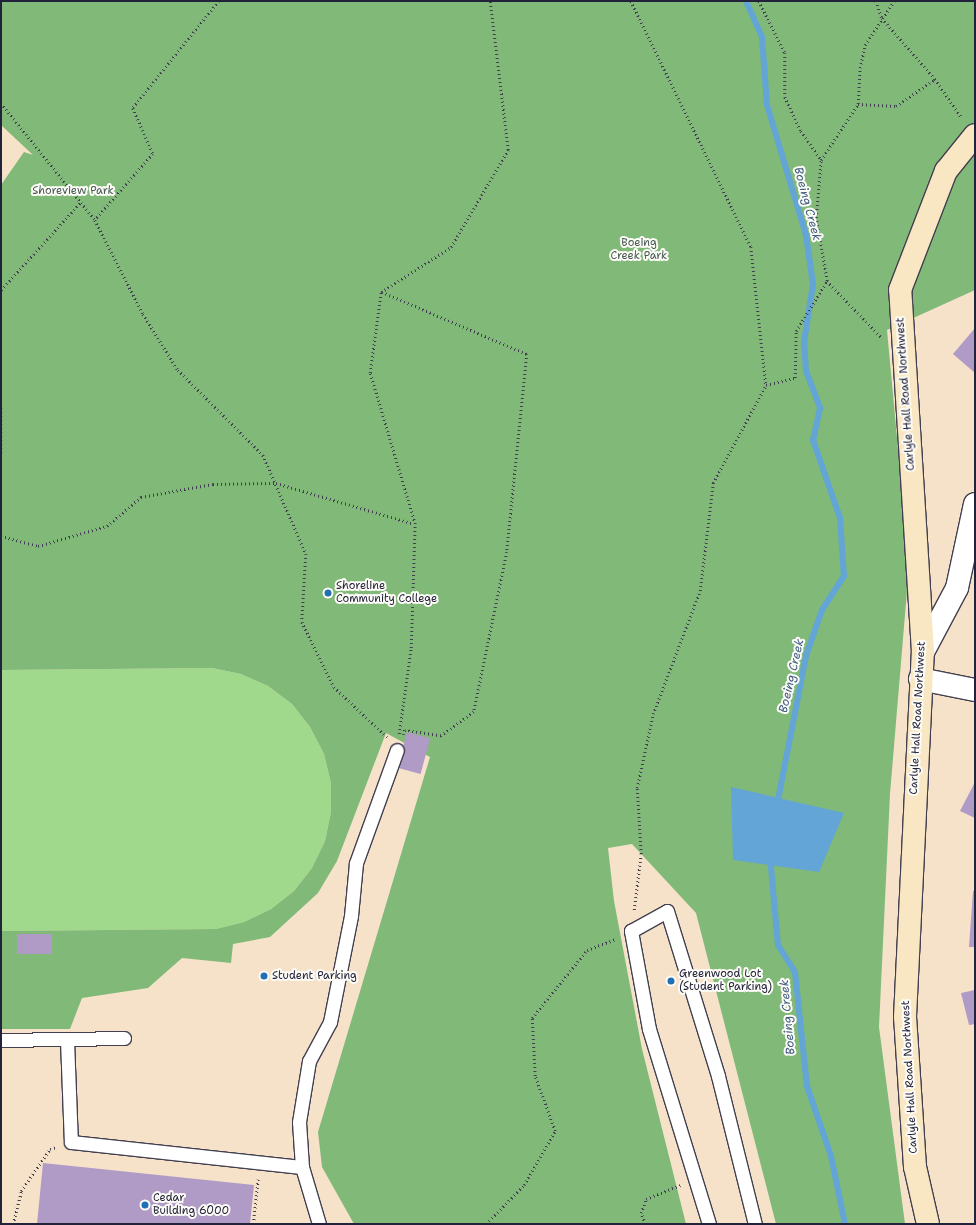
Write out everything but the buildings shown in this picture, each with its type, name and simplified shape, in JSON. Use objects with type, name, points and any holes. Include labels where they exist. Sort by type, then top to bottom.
[{"type":"street","name":"Carlyle Hall Road Northwest","points":[[928,1224],[915,1167],[905,1016],[920,678],[923,652],[900,290],[946,170],[970,128]]},
{"type":"street","points":[[923,652],[957,588],[975,504]]},
{"type":"street","points":[[920,678],[975,690]]},
{"type":"lane","points":[[319,1224],[302,1167],[299,1122],[309,1061],[330,1022],[351,916],[356,863],[397,750]]},
{"type":"lane","points":[[709,1224],[649,1029],[631,931],[667,911],[718,1076],[755,1224]]},
{"type":"lane","points":[[1,1040],[124,1038]]},
{"type":"lane","points":[[67,1040],[71,1142],[302,1167]]},
{"type":"path","points":[[95,220],[153,154],[133,108],[218,1]]},
{"type":"path","points":[[397,750],[411,648],[415,524],[370,373],[381,292],[451,247],[508,150],[490,1]]},
{"type":"path","points":[[486,1224],[524,1185],[555,1131],[535,1076],[532,1018],[587,950],[631,931],[641,854],[637,788],[653,714],[700,591],[713,483],[766,385],[751,247],[631,1]]},
{"type":"path","points":[[759,1],[785,53],[785,97],[801,131],[820,160]]},
{"type":"path","points":[[876,1],[882,18],[935,79],[970,128]]},
{"type":"path","points":[[894,1],[865,45],[860,68],[858,104],[820,160],[816,218],[826,282],[885,341],[903,342]]},
{"type":"path","points":[[858,104],[896,106],[935,79]]},
{"type":"path","points":[[1,102],[95,220],[143,314],[178,370],[263,455],[306,554],[302,622],[334,687],[384,733],[397,750]]},
{"type":"path","points":[[1,290],[80,203]]},
{"type":"path","points":[[766,385],[795,378],[796,331],[826,282]]},
{"type":"path","points":[[381,292],[526,354],[507,552],[474,712],[441,736],[405,730],[397,750]]},
{"type":"path","points":[[1,404],[1,456]]},
{"type":"path","points":[[1,536],[38,546],[107,526],[141,497],[213,484],[276,483],[415,524]]},
{"type":"path","points":[[13,1224],[21,1191],[50,1148],[71,1142]]},
{"type":"path","points":[[253,1224],[258,1178],[265,1178]]},
{"type":"path","points":[[645,1224],[641,1213],[646,1199],[695,1178]]},
{"type":"green space","points":[[1,1],[975,1],[975,290],[887,330],[909,567],[890,794],[879,1027],[905,1224],[776,1224],[696,913],[632,844],[608,848],[614,901],[642,1049],[686,1224],[354,1224],[322,1167],[318,1132],[430,757],[386,733],[337,861],[318,893],[270,937],[233,944],[231,963],[182,958],[148,988],[82,998],[70,1029],[1,1029],[1,931],[216,929],[244,922],[271,909],[294,891],[312,868],[325,841],[331,812],[331,783],[324,754],[310,727],[292,704],[268,686],[241,674],[212,668],[1,670],[1,185],[24,152],[33,155],[1,125]]},
{"type":"green space","points":[[212,668],[241,674],[268,686],[292,704],[310,727],[324,754],[331,783],[331,812],[325,841],[312,868],[294,891],[271,909],[244,922],[216,929],[1,931],[1,670]]},
{"type":"water","points":[[731,787],[844,813],[819,872],[733,860]]},
{"type":"waterway","name":"Boeing Creek","points":[[746,1],[762,37],[767,105],[806,235],[813,284],[804,342],[806,371],[820,408],[813,440],[840,518],[844,576],[822,610],[806,656],[777,805]]},
{"type":"waterway","name":"Boeing Creek","points":[[770,856],[778,945],[795,972],[807,1086],[831,1156],[845,1224]]},
{"type":"place","name":"Shoreline Community College","points":[[328,593]]},
{"type":"place","name":"Student Parking","points":[[264,976]]},
{"type":"place","name":"Greenwood Lot (Student Parking)","points":[[671,981]]},
{"type":"place","name":"Cedar Building 6000","points":[[145,1205]]},
{"type":"park label","name":"Shoreview Park","points":[[73,191]]},
{"type":"park label","name":"Boeing Creek Park","points":[[639,250]]}]
